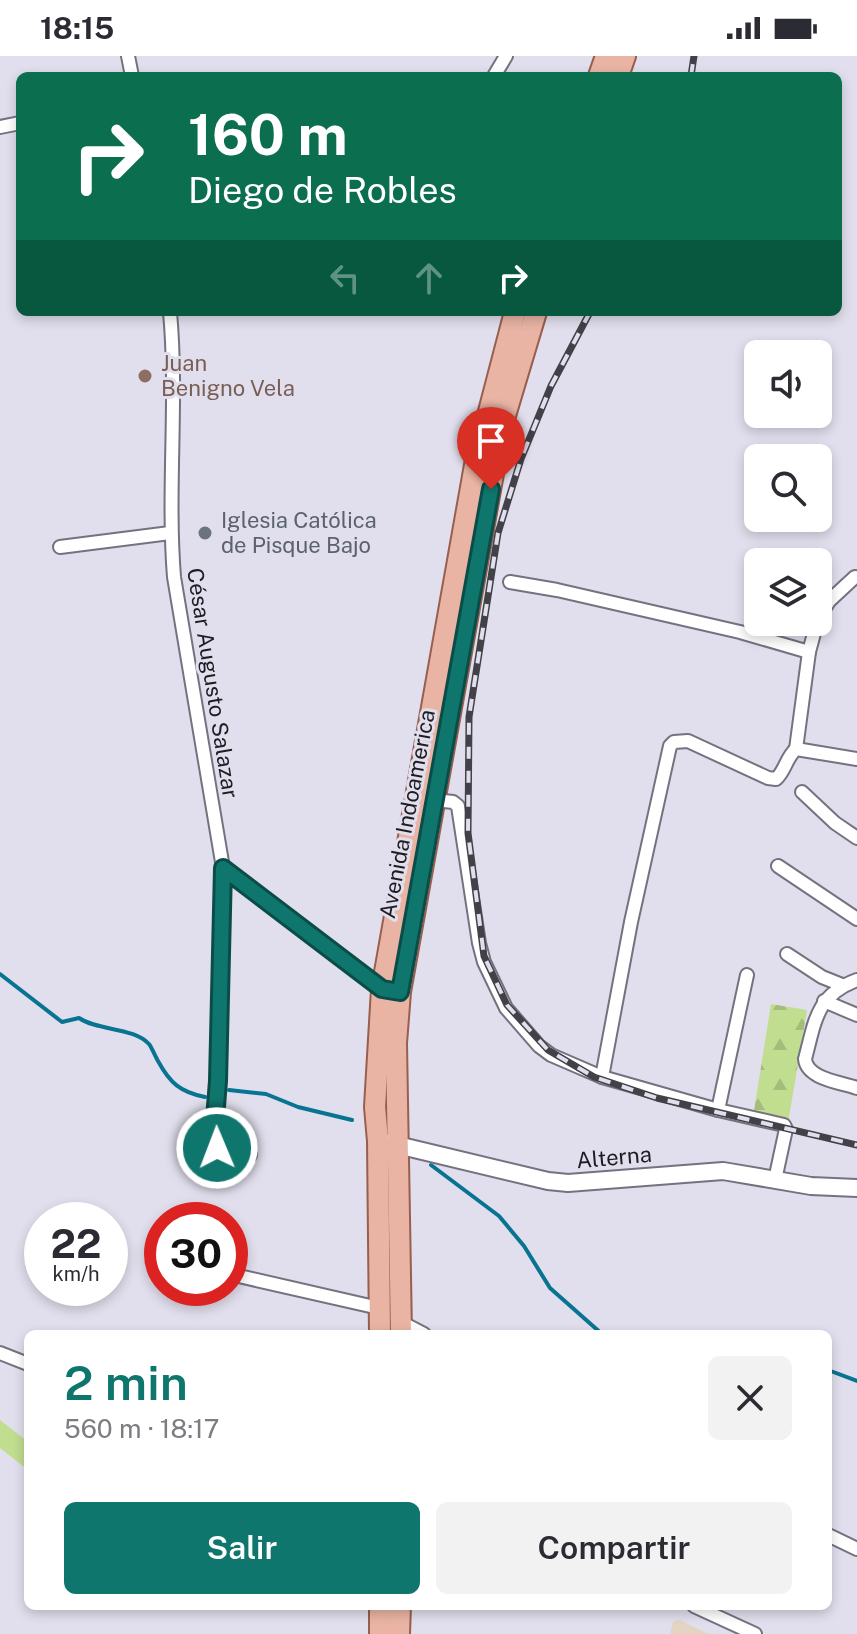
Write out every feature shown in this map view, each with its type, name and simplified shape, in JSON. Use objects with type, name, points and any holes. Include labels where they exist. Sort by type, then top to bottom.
[{"type":"main road","name":"Avenida Indoamerica","points":[[401,1328],[388,1143],[375,1107],[475,465],[514,316]]},
{"type":"main road","name":"Avenida Indoamerica","points":[[408,892],[435,800],[501,429],[535,316]]},
{"type":"main road","name":"Avenida Indoamerica","points":[[380,1330],[388,1143]]},
{"type":"main road","points":[[380,1610],[380,1634]]},
{"type":"main road","points":[[399,1634],[400,1610]]},
{"type":"street","name":"César Augusto Salazar","points":[[170,316],[173,344],[170,533],[174,577],[223,868],[218,1081],[213,1144],[217,1148],[250,1155]]},
{"type":"street","points":[[60,547],[170,533]]},
{"type":"street","points":[[832,598],[855,577]]},
{"type":"street","points":[[510,582],[740,632],[809,652]]},
{"type":"street","points":[[602,1077],[631,922],[670,746],[674,742],[688,741],[776,779],[796,749],[813,636]]},
{"type":"street","points":[[796,749],[857,759]]},
{"type":"street","points":[[802,792],[835,823],[857,838]]},
{"type":"street","points":[[435,800],[453,802],[458,806],[479,943],[495,988],[506,1008],[531,1037],[551,1055],[602,1077],[785,1126],[775,1180]]},
{"type":"street","points":[[778,866],[857,919]]},
{"type":"street","points":[[223,868],[391,990]]},
{"type":"street","points":[[787,954],[822,977],[842,985]]},
{"type":"street","points":[[718,1110],[747,975]]},
{"type":"street","points":[[857,980],[842,985],[819,1008],[805,1066],[811,1072],[857,1088]]},
{"type":"street","points":[[824,1001],[857,1015]]},
{"type":"street","name":"Alterna","points":[[388,1143],[568,1183],[723,1171],[811,1186],[857,1188]]},
{"type":"street","points":[[248,1278],[379,1308]]},
{"type":"street","points":[[0,1353],[24,1362]]},
{"type":"street","points":[[832,1537],[857,1549]]},
{"type":"street","points":[[703,1610],[755,1634]]},
{"type":"shaded area","points":[[679,1620],[709,1634],[670,1634],[673,1622]]},
{"type":"green space","points":[[771,1004],[807,1010],[788,1123],[753,1117]]},
{"type":"green space","points":[[0,1420],[24,1439],[24,1467],[0,1448]]},
{"type":"waterway","points":[[0,974],[62,1022],[79,1018],[142,1039],[149,1044],[172,1081],[182,1089],[205,1097]]},
{"type":"waterway","points":[[229,1090],[266,1094],[298,1107],[352,1120]]},
{"type":"waterway","points":[[431,1165],[499,1216],[524,1246],[550,1288],[597,1330]]},
{"type":"waterway","points":[[832,1372],[857,1381]]},
{"type":"railway","points":[[692,72],[694,56]]},
{"type":"railway","points":[[588,316],[551,386],[521,459],[498,533],[469,717],[468,833],[484,956],[507,1005],[548,1050],[594,1077],[657,1098],[857,1145]]},
{"type":"place","name":"Juan Benigno Vela","points":[[145,376]]},
{"type":"place","name":"Iglesia Católica de Pisque Bajo","points":[[205,533]]},
{"type":"route","points":[[217,1148],[213,1144],[218,1081],[223,868],[382,989],[400,992],[491,489]]}]
